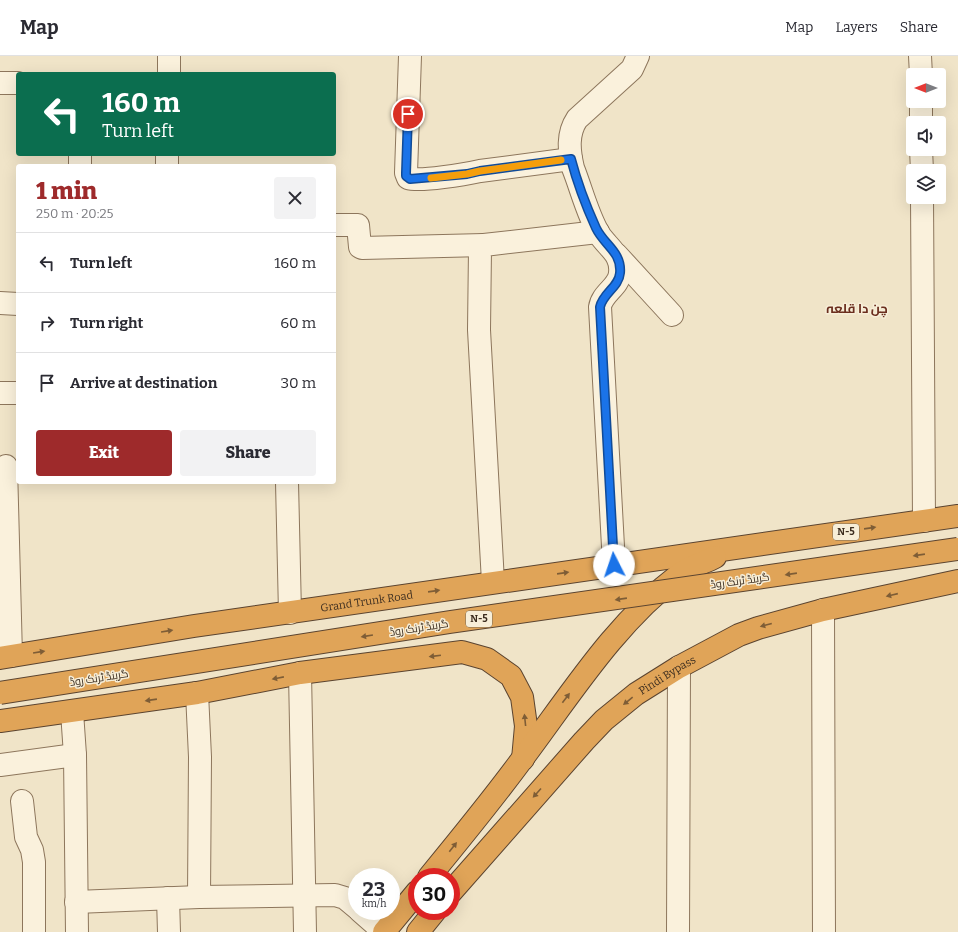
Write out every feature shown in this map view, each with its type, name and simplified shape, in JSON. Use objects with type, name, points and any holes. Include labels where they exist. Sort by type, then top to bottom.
[{"type":"highway","name":"N-5","points":[[436,868],[523,759],[607,645],[645,604],[681,573],[734,548],[958,516]]},
{"type":"highway","name":"Grand Trunk Road","points":[[6,657],[493,582],[734,548]]},
{"type":"highway","name":"گرینڈ ٹرنک روڈ","points":[[0,693],[450,622],[958,549]]},
{"type":"highway","name":"Pindi Bypass","points":[[460,882],[604,720],[636,694],[679,667],[758,628],[823,610],[958,581]]},
{"type":"highway","points":[[0,721],[196,694],[300,674],[462,652],[487,659],[511,676],[522,697],[526,726],[523,759]]},
{"type":"highway","points":[[384,932],[408,903]]},
{"type":"highway","points":[[418,932],[428,920]]},
{"type":"street","points":[[169,56],[169,72]]},
{"type":"street","points":[[410,56],[406,173],[408,178],[417,179],[467,174],[571,159]]},
{"type":"street","points":[[638,56],[632,68],[574,124],[570,139],[571,159],[598,232],[672,315]]},
{"type":"street","points":[[920,56],[921,68]]},
{"type":"street","points":[[0,83],[16,83]]},
{"type":"street","points":[[922,204],[924,521]]},
{"type":"street","points":[[336,225],[358,225],[362,248],[484,245],[598,232]]},
{"type":"street","points":[[484,245],[481,246],[479,254],[479,330],[493,582]]},
{"type":"street","points":[[614,565],[600,307],[604,297],[615,286],[620,275],[617,255]]},
{"type":"street","points":[[0,304],[16,304]]},
{"type":"street","points":[[0,393],[16,392]]},
{"type":"street","points":[[6,657],[8,466]]},
{"type":"street","points":[[287,484],[290,613]]},
{"type":"street","points":[[823,610],[824,932]]},
{"type":"street","points":[[678,932],[679,667]]},
{"type":"street","points":[[300,674],[305,932]]},
{"type":"street","points":[[196,694],[200,757],[200,897]]},
{"type":"street","points":[[72,712],[75,755],[77,932]]},
{"type":"street","points":[[0,765],[75,755]]},
{"type":"street","points":[[22,801],[26,836],[32,850],[34,862],[34,932]]},
{"type":"street","points":[[76,902],[304,895],[340,896],[348,902]]},
{"type":"street","points":[[168,898],[169,932]]},
{"type":"street","points":[[370,920],[384,932]]},
{"type":"slow traffic","points":[[431,178],[561,160]]},
{"type":"district","name":"چن دا قلعہ","points":[[857,308]]},
{"type":"route","points":[[408,114],[406,176],[410,179],[467,174],[571,159],[596,228],[617,255],[620,275],[615,286],[604,297],[600,307],[614,565]]}]
